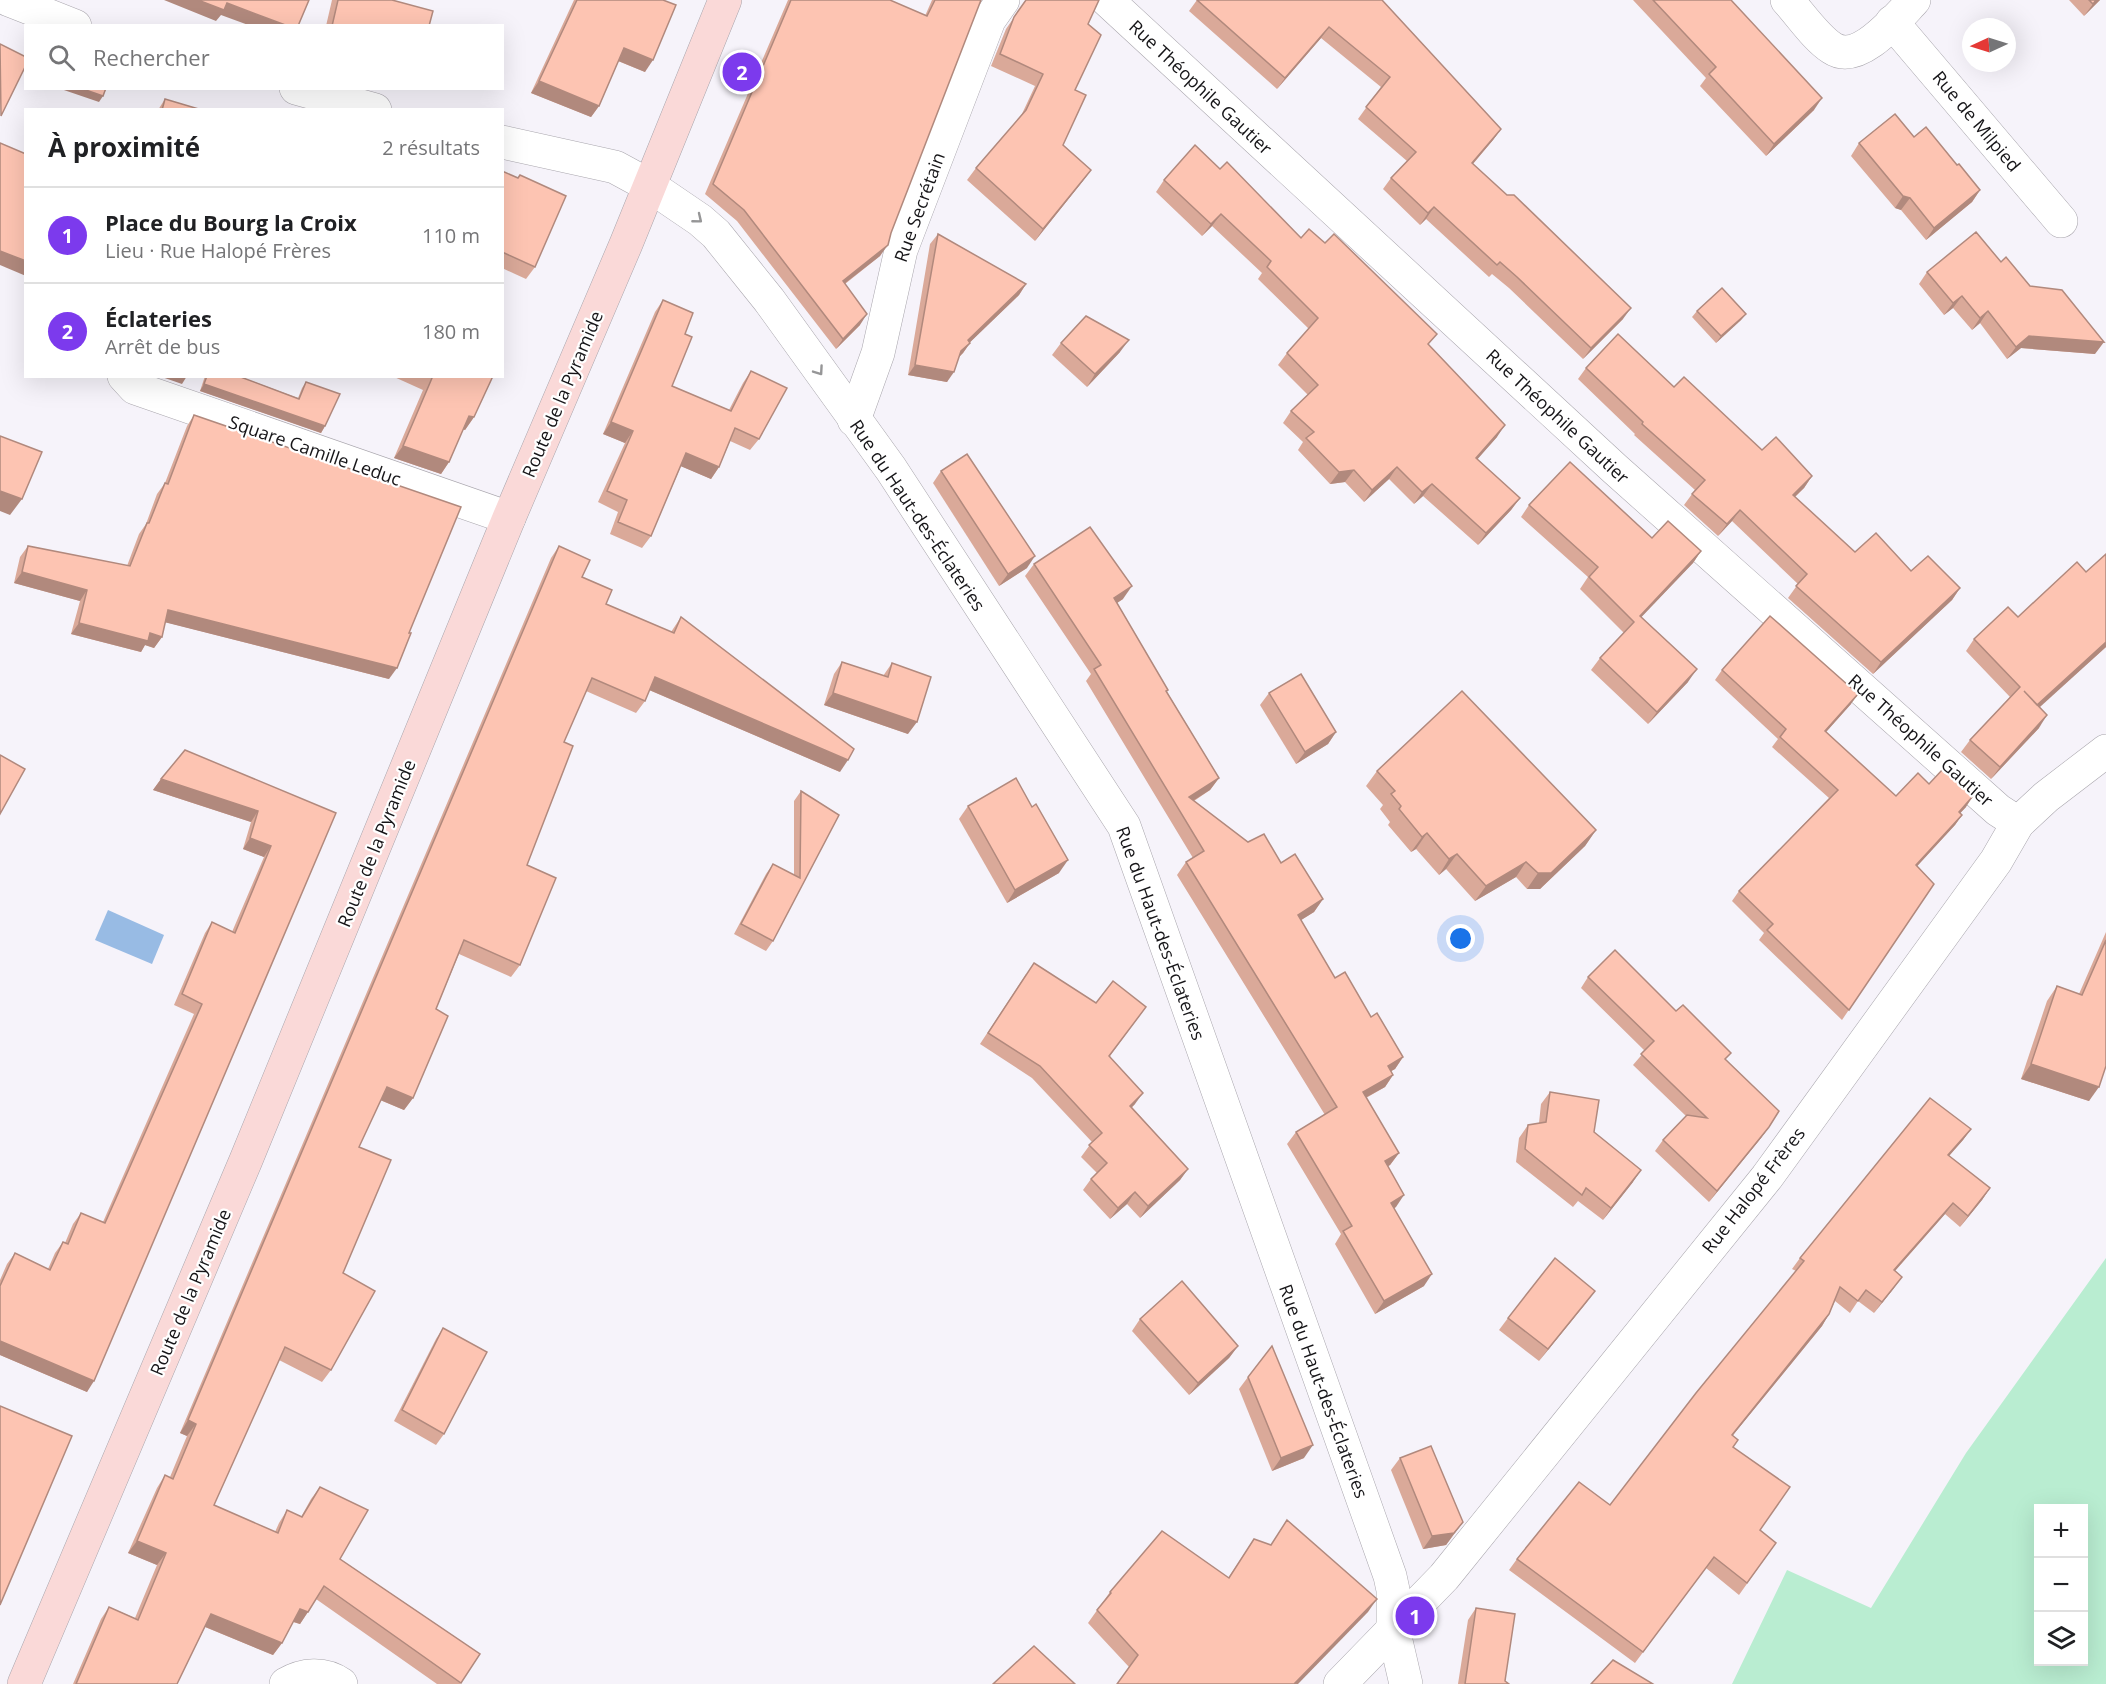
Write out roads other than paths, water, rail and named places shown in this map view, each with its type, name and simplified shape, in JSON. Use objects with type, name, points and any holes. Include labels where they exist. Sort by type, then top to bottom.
[{"type":"main road","name":"Route de la Pyramide","points":[[24,1684],[250,1149],[725,0]]},
{"type":"street","points":[[9,0],[70,24]]},
{"type":"street","name":"Rue Secrétain","points":[[855,420],[878,352],[901,250],[989,20],[1003,0]]},
{"type":"street","name":"Rue Théophile Gautier","points":[[1107,0],[1624,477],[1998,810],[2018,823]]},
{"type":"street","name":"Rue de Milpied","points":[[1787,0],[1824,42],[1833,49],[1844,52],[1856,51],[1868,44],[1903,11],[2061,221]]},
{"type":"street","points":[[303,90],[368,108]]},
{"type":"street","name":"Rue du Haut-des-Éclateries","points":[[504,142],[615,166],[650,186],[700,220],[716,234],[769,300],[897,479],[1124,826],[1390,1576],[1393,1590],[1393,1628],[1406,1684]]},
{"type":"street","name":"Square Camille Leduc","points":[[126,378],[135,388],[509,518]]},
{"type":"street","name":"Rue Halopé Frères","points":[[1340,1684],[1444,1577],[1767,1177],[1996,861],[2018,823],[2046,797],[2106,751]]},
{"type":"street","points":[[286,1684],[299,1677],[312,1675],[326,1676],[341,1684]]},
{"type":"water","points":[[108,910],[164,935],[152,964],[95,940]]},
{"type":"place","name":"Éclateries","points":[[742,72]]},
{"type":"place","name":"Place du Bourg la Croix","points":[[1415,1616]]}]
